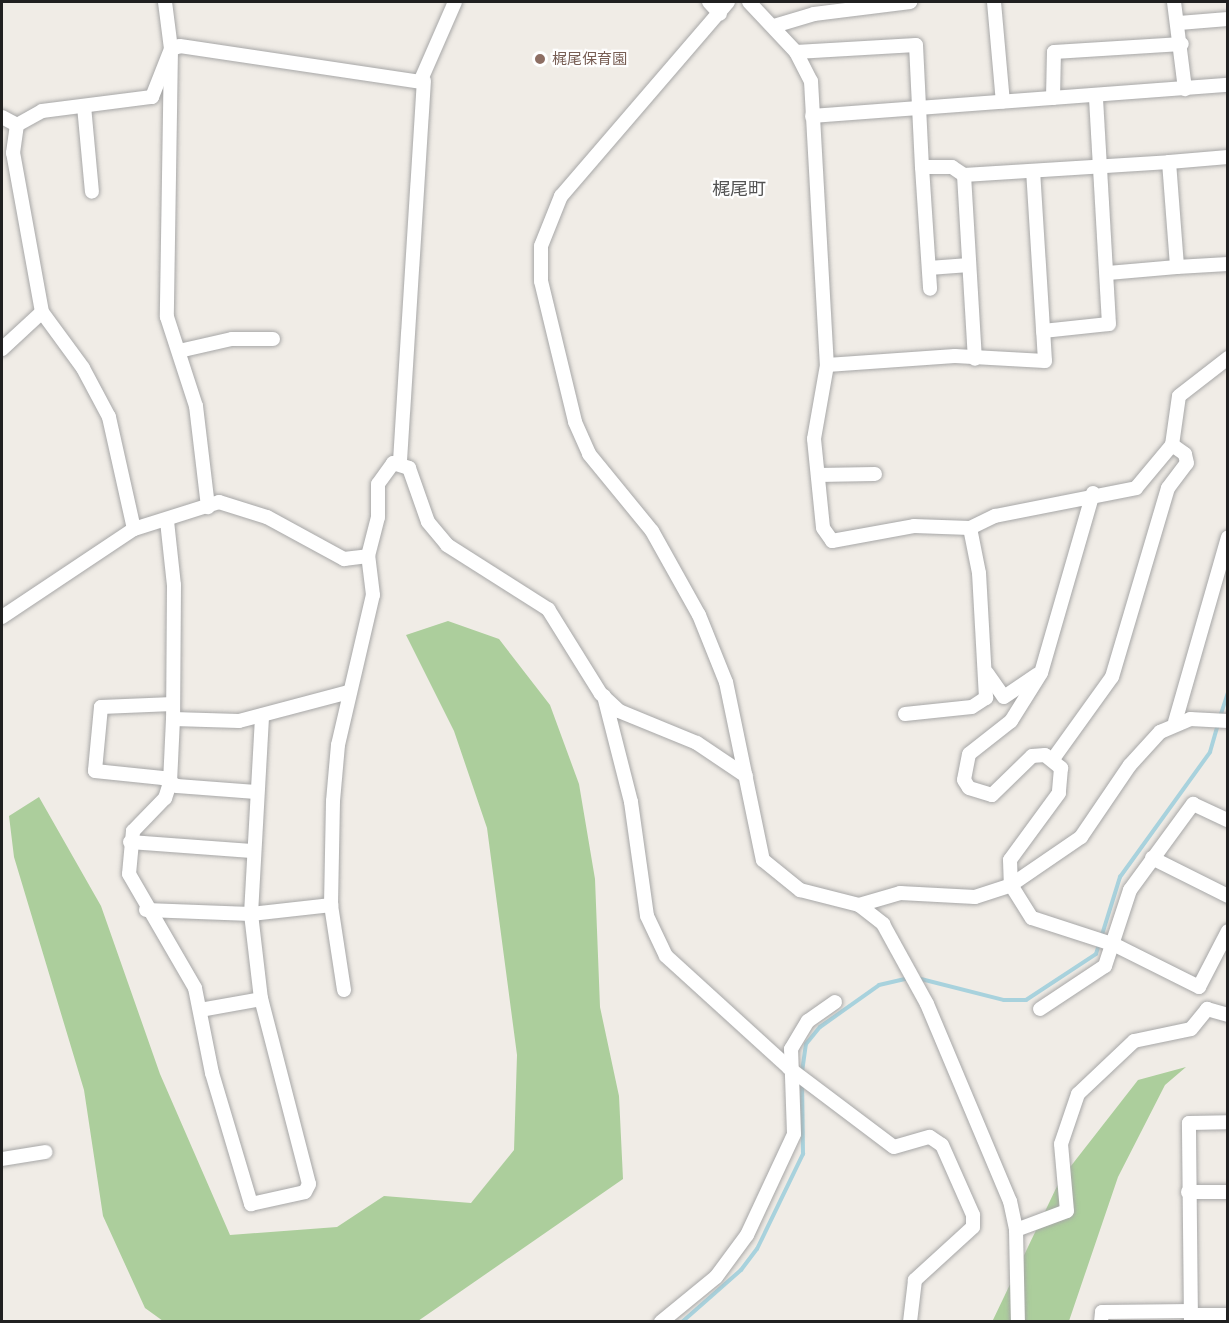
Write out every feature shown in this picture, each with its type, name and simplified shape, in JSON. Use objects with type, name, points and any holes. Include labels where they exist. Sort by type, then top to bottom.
[{"type":"street","points":[[165,2],[171,49],[167,306],[195,406],[208,507]]},
{"type":"street","points":[[400,461],[423,81],[441,25],[454,2]]},
{"type":"street","points":[[710,2],[724,8],[561,196],[540,263],[575,422],[589,454],[652,531],[699,615],[726,682],[763,860],[800,890],[859,905],[883,924],[904,955],[997,1167],[1016,1230],[1018,1322]]},
{"type":"street","points":[[749,2],[796,52],[811,81],[827,365],[815,426],[824,533],[832,541],[914,526],[970,528],[995,516],[1094,493],[1136,488],[1172,445],[1179,396],[1227,358]]},
{"type":"street","points":[[774,26],[814,14],[910,2]]},
{"type":"street","points":[[994,2],[1003,102]]},
{"type":"street","points":[[1174,2],[1182,44],[1185,88]]},
{"type":"street","points":[[1179,24],[1227,19]]},
{"type":"street","points":[[796,52],[914,44],[920,108],[930,289]]},
{"type":"street","points":[[1053,98],[1054,52],[1182,44]]},
{"type":"street","points":[[171,49],[195,46],[423,81]]},
{"type":"street","points":[[17,125],[42,111],[152,97],[171,49]]},
{"type":"street","points":[[812,116],[1227,85]]},
{"type":"street","points":[[1043,331],[1108,326],[1108,273],[1096,96]]},
{"type":"street","points":[[84,106],[92,192]]},
{"type":"street","points":[[2,117],[17,125]]},
{"type":"street","points":[[17,125],[13,153],[42,312],[83,368],[109,417],[134,529]]},
{"type":"street","points":[[922,167],[951,166],[964,176],[1227,157]]},
{"type":"street","points":[[1169,162],[1177,267]]},
{"type":"street","points":[[827,365],[975,359],[1045,361],[1033,171]]},
{"type":"street","points":[[964,176],[975,359]]},
{"type":"street","points":[[1108,273],[1227,264]]},
{"type":"street","points":[[929,268],[969,265]]},
{"type":"street","points":[[2,349],[42,312]]},
{"type":"street","points":[[179,351],[232,339],[273,339]]},
{"type":"street","points":[[1053,759],[1112,677],[1168,488],[1186,463],[1185,454],[1172,445]]},
{"type":"street","points":[[344,990],[331,905],[333,801],[349,692],[373,595],[368,555],[378,517],[381,473],[400,461]]},
{"type":"street","points":[[400,461],[409,468],[439,537],[464,560],[548,609],[604,696],[620,711],[697,743],[746,776]]},
{"type":"street","points":[[818,475],[875,474]]},
{"type":"street","points":[[1094,493],[1041,673],[1011,721],[969,754],[962,772],[969,788],[992,795],[1032,756],[1053,759],[1061,768],[1059,793],[1010,860],[1011,885],[1032,918],[1106,942],[1199,987],[1227,931]]},
{"type":"street","points":[[2,617],[134,529],[167,521],[219,502],[267,517],[344,559],[368,555]]},
{"type":"street","points":[[167,521],[174,585],[170,783],[130,842],[129,874],[146,910],[184,962],[200,1010],[212,1073],[251,1204],[305,1192],[309,1184],[261,999],[251,914],[252,851],[262,715]]},
{"type":"street","points":[[905,714],[981,705],[987,673],[970,528]]},
{"type":"street","points":[[859,905],[900,893],[975,897],[1011,885],[1081,837],[1130,765],[1175,722],[1227,537]]},
{"type":"street","points":[[987,673],[1004,697],[1041,673]]},
{"type":"street","points":[[173,719],[239,722],[349,692]]},
{"type":"street","points":[[604,696],[631,802],[647,916],[655,938],[687,978],[792,1070],[894,1147],[930,1137],[942,1145],[973,1215],[968,1236],[915,1280],[910,1322]]},
{"type":"street","points":[[173,704],[105,704],[94,768],[97,774],[256,792]]},
{"type":"street","points":[[1175,722],[1227,721]]},
{"type":"street","points":[[1040,1009],[1098,972],[1106,942],[1130,890],[1193,804],[1227,820]]},
{"type":"street","points":[[130,842],[252,851]]},
{"type":"street","points":[[1152,858],[1227,896]]},
{"type":"street","points":[[146,910],[251,914],[331,905]]},
{"type":"street","points":[[200,1010],[261,999]]},
{"type":"street","points":[[661,1322],[716,1277],[747,1235],[794,1134],[792,1070],[797,1035],[835,1002]]},
{"type":"street","points":[[1016,1230],[1067,1211],[1061,1144],[1078,1094],[1134,1041],[1191,1029],[1207,1009],[1227,1015]]},
{"type":"street","points":[[1191,1316],[1189,1123],[1227,1122]]},
{"type":"street","points":[[2,1159],[45,1152]]},
{"type":"street","points":[[1188,1192],[1227,1192]]},
{"type":"street","points":[[1101,1322],[1102,1312],[1191,1316],[1227,1315]]},
{"type":"green space","points":[[448,621],[499,639],[550,705],[579,784],[595,879],[600,1007],[619,1096],[623,1179],[418,1321],[163,1321],[145,1308],[103,1216],[84,1090],[14,857],[9,816],[39,797],[101,906],[160,1074],[230,1235],[337,1227],[384,1196],[471,1203],[514,1150],[517,1055],[487,828],[454,731],[406,635]]},
{"type":"green space","points":[[1186,1067],[1165,1085],[1118,1177],[1069,1321],[992,1322],[1060,1180],[1138,1080]]},
{"type":"waterway","points":[[1220,717],[1228,692]]},
{"type":"waterway","points":[[917,978],[1004,1000],[1026,1000],[1096,954],[1120,877],[1210,752],[1218,724]]},
{"type":"waterway","points":[[802,1072],[806,1044],[820,1027],[879,985],[909,978]]},
{"type":"waterway","points":[[682,1322],[741,1270],[757,1249],[803,1154],[802,1083]]},
{"type":"place","name":"梶尾保育園","points":[[540,59]]},
{"type":"district","name":"梶尾町","points":[[739,188]]}]
